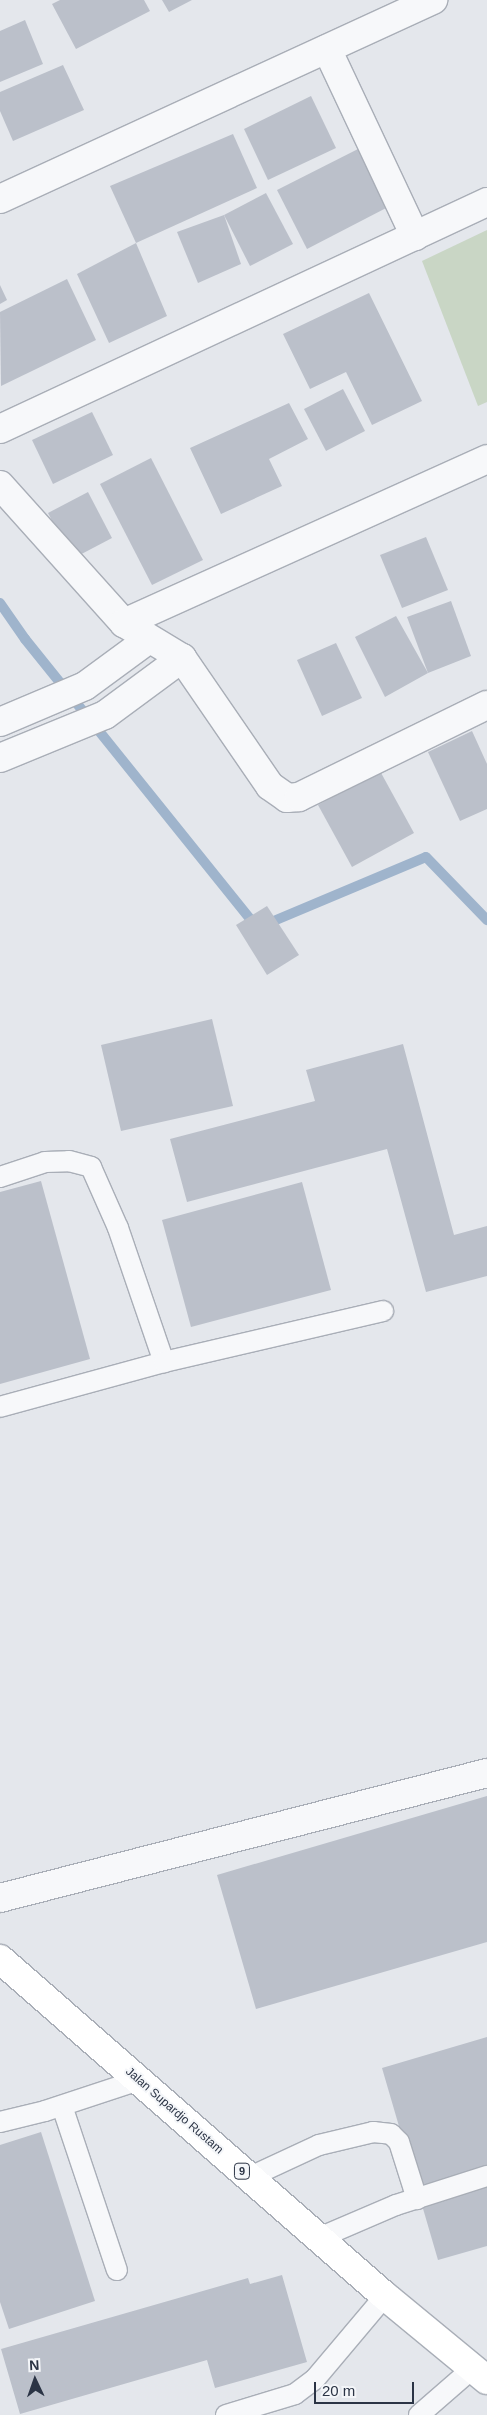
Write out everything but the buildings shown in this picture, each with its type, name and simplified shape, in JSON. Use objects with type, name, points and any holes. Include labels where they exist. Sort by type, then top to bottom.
[{"type":"highway","name":"Jalan Supardjo Rustam","points":[[0,1959],[385,2296],[480,2374]]},
{"type":"street","points":[[0,199],[433,0]]},
{"type":"street","points":[[327,49],[415,236]]},
{"type":"street","points":[[0,429],[487,202]]},
{"type":"street","points":[[124,623],[487,459]]},
{"type":"street","points":[[0,485],[124,623],[182,658],[270,786],[287,798],[299,797],[487,705]]},
{"type":"street","points":[[0,722],[42,706],[85,686],[149,639]]},
{"type":"street","points":[[0,758],[56,738],[105,714],[182,658]]},
{"type":"street","points":[[0,1898],[487,1773]]},
{"type":"lane","points":[[0,1177],[45,1162],[69,1161],[91,1167],[118,1228],[164,1362]]},
{"type":"lane","points":[[0,1408],[164,1362],[383,1311]]},
{"type":"lane","points":[[0,2122],[62,2106],[138,2080]]},
{"type":"lane","points":[[62,2106],[117,2270]]},
{"type":"lane","points":[[250,2178],[319,2145],[373,2132],[391,2134],[399,2142],[416,2199]]},
{"type":"lane","points":[[319,2238],[416,2199],[487,2176]]},
{"type":"lane","points":[[226,2415],[295,2394],[315,2380],[385,2296]]},
{"type":"lane","points":[[419,2415],[480,2374]]},
{"type":"green space","points":[[487,230],[487,402],[478,406],[422,261]]},
{"type":"waterway","points":[[0,603],[25,639],[257,928],[426,857],[487,920]]}]
